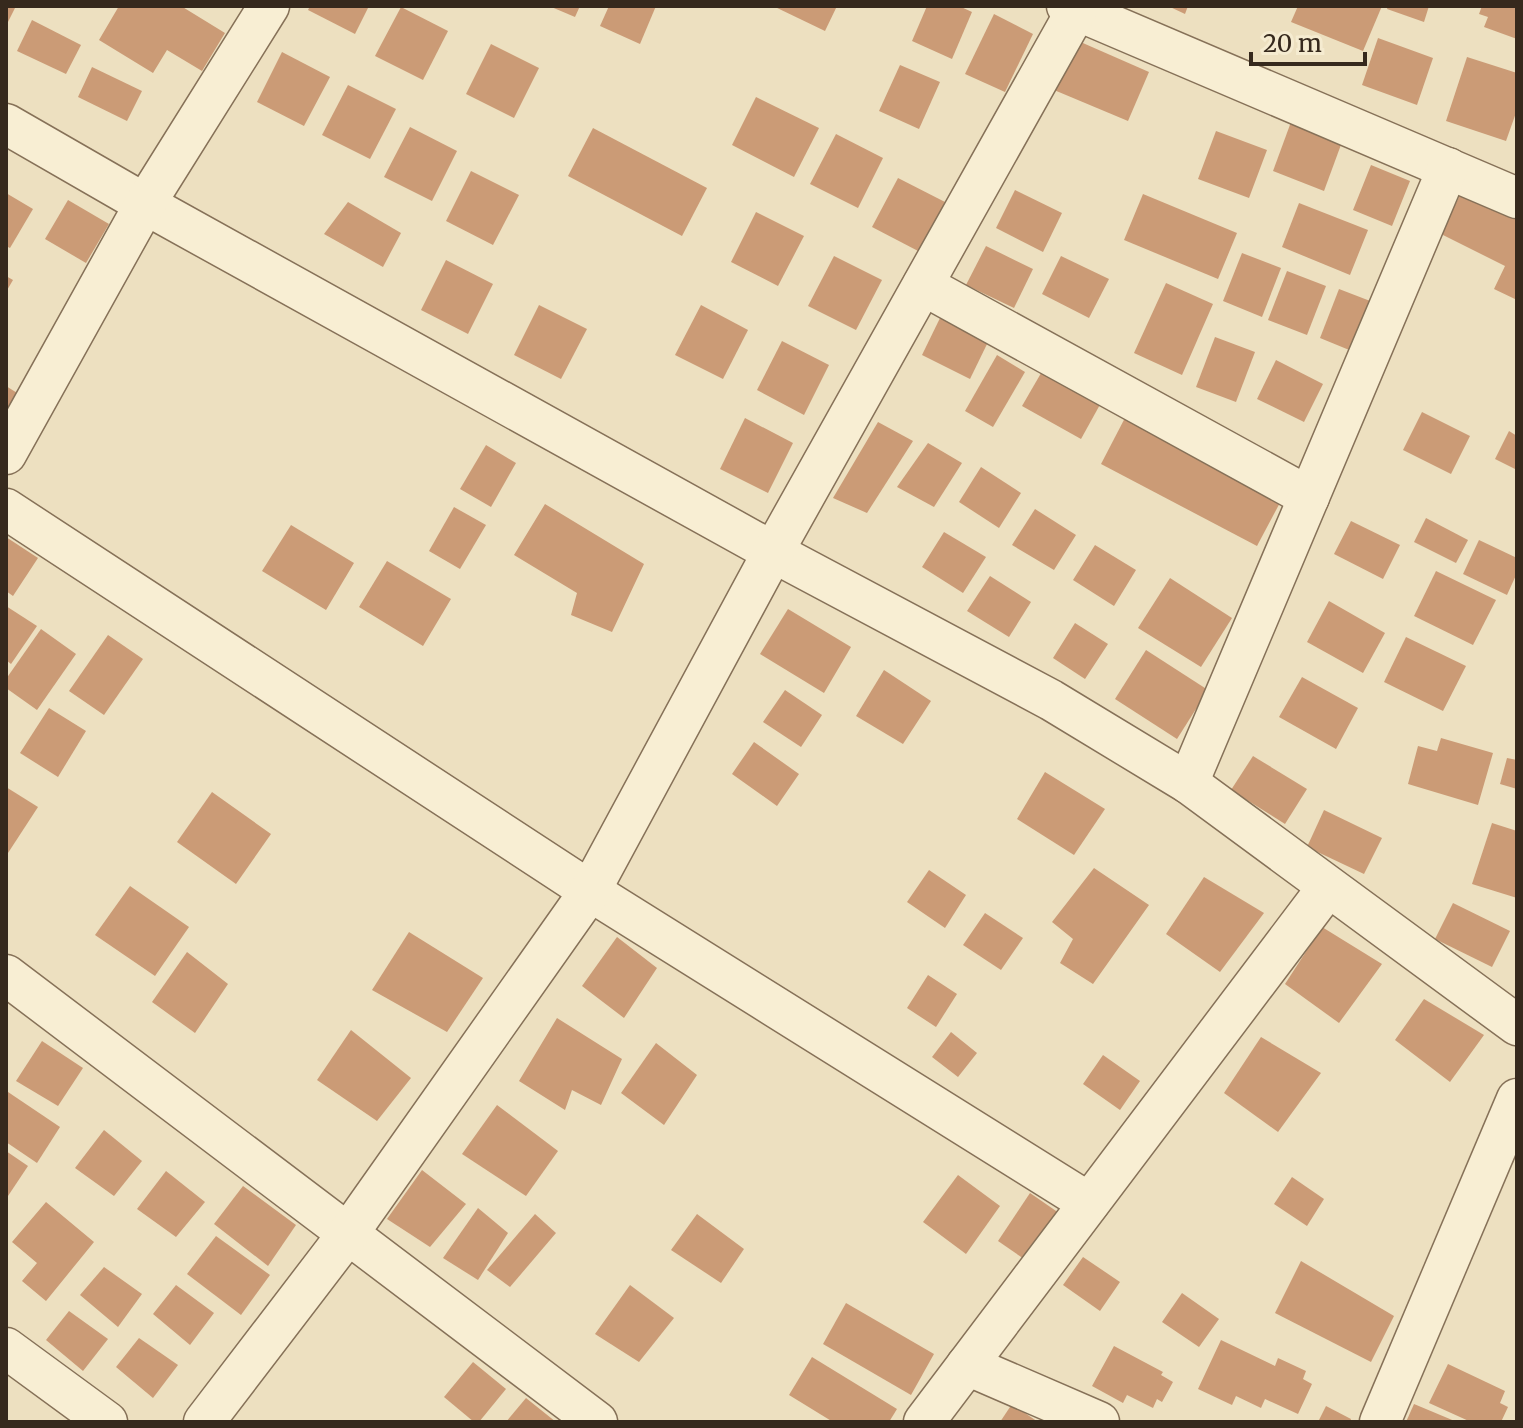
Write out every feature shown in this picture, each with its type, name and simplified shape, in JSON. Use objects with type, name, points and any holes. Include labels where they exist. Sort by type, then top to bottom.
[{"type":"street","points":[[6,454],[145,204],[269,6]]},
{"type":"street","points":[[204,1422],[347,1235],[590,891],[773,552],[1075,7],[1517,198]]},
{"type":"street","points":[[6,124],[773,552],[1051,700],[1188,783],[1517,1025]]},
{"type":"street","points":[[1188,783],[1448,168]]},
{"type":"street","points":[[923,285],[1309,497]]},
{"type":"street","points":[[6,509],[590,891],[1089,1203]]},
{"type":"street","points":[[924,1422],[1328,887]]},
{"type":"street","points":[[6,975],[597,1422]]},
{"type":"street","points":[[1380,1422],[1517,1099]]},
{"type":"street","points":[[6,1348],[107,1422]]},
{"type":"street","points":[[967,1365],[1099,1422]]},
{"type":"building","points":[[6,6],[16,6],[6,26]]},
{"type":"building","points":[[119,6],[181,6],[225,33],[202,71],[167,50],[153,73],[99,40]]},
{"type":"building","points":[[310,6],[369,6],[355,34],[308,10]]},
{"type":"building","points":[[549,6],[580,6],[575,17]]},
{"type":"building","points":[[609,6],[656,6],[640,44],[600,26]]},
{"type":"building","points":[[773,6],[837,6],[825,31]]},
{"type":"building","points":[[927,6],[959,6],[972,12],[952,59],[912,41]]},
{"type":"building","points":[[1168,6],[1188,6],[1185,14]]},
{"type":"building","points":[[1298,6],[1382,6],[1363,51],[1291,22]]},
{"type":"building","points":[[1388,6],[1429,6],[1424,22],[1387,9]]},
{"type":"building","points":[[1482,6],[1517,6],[1517,39],[1484,27],[1488,17],[1479,14]]},
{"type":"building","points":[[401,7],[448,31],[423,80],[375,56]]},
{"type":"building","points":[[994,14],[1033,34],[1005,92],[965,74]]},
{"type":"building","points":[[32,20],[81,45],[66,74],[17,51]]},
{"type":"building","points":[[1378,38],[1433,58],[1417,105],[1362,85]]},
{"type":"building","points":[[1076,40],[1149,72],[1128,121],[1054,90]]},
{"type":"building","points":[[491,44],[539,68],[514,118],[466,94]]},
{"type":"building","points":[[282,52],[330,77],[304,126],[257,102]]},
{"type":"building","points":[[1467,57],[1517,73],[1517,110],[1506,141],[1446,121]]},
{"type":"building","points":[[900,65],[940,82],[919,129],[879,111]]},
{"type":"building","points":[[92,67],[142,91],[127,121],[78,97]]},
{"type":"building","points":[[348,85],[396,109],[370,159],[322,135]]},
{"type":"building","points":[[756,97],[819,128],[794,177],[732,145]]},
{"type":"building","points":[[1291,122],[1342,142],[1324,191],[1273,171]]},
{"type":"building","points":[[410,127],[457,151],[432,201],[384,177]]},
{"type":"building","points":[[593,128],[707,188],[682,236],[568,176]]},
{"type":"building","points":[[1216,131],[1267,150],[1249,198],[1198,179]]},
{"type":"building","points":[[836,134],[883,158],[858,208],[810,184]]},
{"type":"building","points":[[1371,165],[1410,181],[1392,226],[1353,210]]},
{"type":"building","points":[[471,171],[519,195],[493,245],[446,221]]},
{"type":"building","points":[[898,178],[945,202],[920,252],[872,227]]},
{"type":"building","points":[[1015,190],[1062,213],[1043,252],[996,228]]},
{"type":"building","points":[[6,193],[33,209],[10,248],[6,246]]},
{"type":"building","points":[[1461,193],[1517,220],[1517,300],[1494,289],[1505,266],[1441,234]]},
{"type":"building","points":[[1143,194],[1237,233],[1218,279],[1124,240]]},
{"type":"building","points":[[68,200],[109,224],[86,263],[45,239]]},
{"type":"building","points":[[348,202],[401,233],[383,267],[324,234]]},
{"type":"building","points":[[1299,203],[1368,230],[1350,275],[1282,247]]},
{"type":"building","points":[[756,212],[804,236],[778,286],[731,262]]},
{"type":"building","points":[[986,246],[1033,269],[1014,308],[966,285]]},
{"type":"building","points":[[1242,253],[1281,268],[1262,317],[1223,301]]},
{"type":"building","points":[[834,256],[882,280],[856,330],[808,306]]},
{"type":"building","points":[[1061,256],[1109,279],[1089,318],[1042,294]]},
{"type":"building","points":[[446,260],[493,284],[468,334],[421,310]]},
{"type":"building","points":[[1287,271],[1326,286],[1307,335],[1268,320]]},
{"type":"building","points":[[6,276],[13,280],[6,292]]},
{"type":"building","points":[[1166,283],[1213,304],[1182,375],[1134,353]]},
{"type":"building","points":[[1339,289],[1378,304],[1359,354],[1320,338]]},
{"type":"building","points":[[539,305],[587,329],[561,379],[514,355]]},
{"type":"building","points":[[701,305],[748,330],[723,379],[675,355]]},
{"type":"building","points":[[941,316],[989,340],[970,379],[922,355]]},
{"type":"building","points":[[1215,337],[1255,352],[1236,402],[1196,387]]},
{"type":"building","points":[[782,341],[829,365],[804,415],[757,390]]},
{"type":"building","points":[[997,355],[1025,372],[993,427],[965,411]]},
{"type":"building","points":[[1276,360],[1323,384],[1304,422],[1257,399]]},
{"type":"building","points":[[1044,368],[1102,401],[1081,439],[1022,406]]},
{"type":"building","points":[[6,386],[22,396],[6,422]]},
{"type":"building","points":[[1422,412],[1470,436],[1451,474],[1403,450]]},
{"type":"building","points":[[1127,414],[1283,497],[1257,546],[1101,464]]},
{"type":"building","points":[[745,418],[793,443],[768,493],[720,469]]},
{"type":"building","points":[[878,422],[913,441],[867,513],[833,498]]},
{"type":"building","points":[[1509,431],[1517,436],[1517,470],[1495,459]]},
{"type":"building","points":[[928,443],[962,463],[934,507],[897,487]]},
{"type":"building","points":[[486,445],[516,463],[491,507],[460,489]]},
{"type":"building","points":[[981,467],[1021,493],[999,528],[959,502]]},
{"type":"building","points":[[545,504],[644,564],[612,632],[571,615],[577,593],[514,555]]},
{"type":"building","points":[[454,507],[486,525],[460,569],[429,551]]},
{"type":"building","points":[[1035,509],[1076,535],[1054,570],[1012,545]]},
{"type":"building","points":[[1426,518],[1468,540],[1456,563],[1414,542]]},
{"type":"building","points":[[1351,521],[1400,545],[1383,579],[1334,554]]},
{"type":"building","points":[[291,525],[354,563],[326,610],[262,571]]},
{"type":"building","points":[[944,532],[986,557],[963,593],[922,567]]},
{"type":"building","points":[[6,537],[38,558],[13,596],[6,591]]},
{"type":"building","points":[[1479,540],[1517,558],[1517,573],[1507,595],[1463,574]]},
{"type":"building","points":[[1095,545],[1136,570],[1114,606],[1073,580]]},
{"type":"building","points":[[387,561],[451,599],[423,646],[359,607]]},
{"type":"building","points":[[1436,571],[1496,600],[1473,645],[1414,616]]},
{"type":"building","points":[[990,576],[1031,602],[1009,637],[967,611]]},
{"type":"building","points":[[1170,578],[1232,618],[1201,667],[1138,628]]},
{"type":"building","points":[[1329,601],[1385,633],[1363,673],[1307,642]]},
{"type":"building","points":[[6,606],[37,626],[11,664],[6,660]]},
{"type":"building","points":[[788,609],[851,647],[824,693],[760,654]]},
{"type":"building","points":[[1075,623],[1108,644],[1085,679],[1053,658]]},
{"type":"building","points":[[41,629],[76,654],[37,710],[6,688],[6,679]]},
{"type":"building","points":[[108,635],[143,659],[104,715],[69,691]]},
{"type":"building","points":[[1406,637],[1466,666],[1443,711],[1384,682]]},
{"type":"building","points":[[1146,650],[1208,690],[1177,739],[1115,699]]},
{"type":"building","points":[[884,670],[931,701],[903,744],[856,716]]},
{"type":"building","points":[[1302,677],[1358,708],[1336,749],[1279,717]]},
{"type":"building","points":[[785,690],[822,715],[801,747],[763,722]]},
{"type":"building","points":[[49,708],[86,731],[58,777],[20,753]]},
{"type":"building","points":[[1441,738],[1493,753],[1478,805],[1408,784],[1418,746],[1437,751]]},
{"type":"building","points":[[754,742],[799,774],[777,806],[732,774]]},
{"type":"building","points":[[1253,756],[1307,789],[1285,824],[1231,790]]},
{"type":"building","points":[[1507,758],[1517,760],[1517,789],[1500,784]]},
{"type":"building","points":[[1045,772],[1105,809],[1074,855],[1017,819]]},
{"type":"building","points":[[6,787],[38,807],[8,853],[6,851]]},
{"type":"building","points":[[212,792],[271,834],[236,884],[177,842]]},
{"type":"building","points":[[1324,810],[1382,838],[1364,874],[1307,847]]},
{"type":"building","points":[[1492,823],[1517,831],[1517,898],[1472,884]]},
{"type":"building","points":[[1094,868],[1149,905],[1093,984],[1060,963],[1073,939],[1052,922]]},
{"type":"building","points":[[929,870],[966,895],[945,928],[907,902]]},
{"type":"building","points":[[1204,877],[1264,913],[1220,972],[1166,934]]},
{"type":"building","points":[[130,886],[189,927],[155,976],[95,935]]},
{"type":"building","points":[[1453,903],[1510,931],[1492,967],[1435,939]]},
{"type":"building","points":[[985,913],[1023,938],[1001,970],[963,945]]},
{"type":"building","points":[[1322,927],[1382,964],[1339,1023],[1285,984]]},
{"type":"building","points":[[409,932],[483,978],[447,1032],[372,990]]},
{"type":"building","points":[[617,937],[657,968],[624,1018],[582,986]]},
{"type":"building","points":[[187,952],[228,984],[195,1033],[152,1002]]},
{"type":"building","points":[[928,975],[957,994],[936,1027],[907,1008]]},
{"type":"building","points":[[1424,999],[1484,1035],[1450,1082],[1395,1040]]},
{"type":"building","points":[[557,1018],[622,1059],[601,1105],[572,1090],[565,1110],[519,1081]]},
{"type":"building","points":[[351,1030],[411,1078],[377,1121],[317,1080]]},
{"type":"building","points":[[951,1032],[977,1053],[958,1077],[932,1057]]},
{"type":"building","points":[[1261,1037],[1321,1073],[1278,1132],[1224,1093]]},
{"type":"building","points":[[42,1041],[83,1068],[58,1106],[16,1081]]},
{"type":"building","points":[[656,1043],[697,1075],[664,1125],[621,1093]]},
{"type":"building","points":[[1103,1055],[1140,1081],[1120,1110],[1083,1084]]},
{"type":"building","points":[[8,1092],[60,1127],[37,1163],[6,1142]]},
{"type":"building","points":[[497,1105],[558,1151],[526,1196],[462,1154]]},
{"type":"building","points":[[104,1130],[142,1161],[114,1196],[75,1168]]},
{"type":"building","points":[[6,1151],[28,1166],[6,1199]]},
{"type":"building","points":[[422,1170],[466,1204],[430,1247],[387,1219]]},
{"type":"building","points":[[166,1171],[205,1202],[176,1237],[137,1209]]},
{"type":"building","points":[[958,1175],[1000,1206],[966,1254],[923,1222]]},
{"type":"building","points":[[1292,1177],[1324,1199],[1307,1226],[1274,1204]]},
{"type":"building","points":[[243,1186],[296,1225],[268,1266],[214,1224]]},
{"type":"building","points":[[1030,1193],[1059,1213],[1027,1261],[998,1241]]},
{"type":"building","points":[[46,1202],[94,1242],[46,1301],[22,1281],[37,1263],[12,1242]]},
{"type":"building","points":[[478,1208],[508,1233],[478,1280],[443,1258]]},
{"type":"building","points":[[535,1214],[556,1233],[510,1287],[487,1270]]},
{"type":"building","points":[[697,1214],[744,1249],[721,1283],[671,1250]]},
{"type":"building","points":[[216,1236],[270,1275],[241,1315],[187,1274]]},
{"type":"building","points":[[1083,1257],[1120,1282],[1100,1311],[1063,1285]]},
{"type":"building","points":[[1301,1261],[1394,1316],[1371,1362],[1275,1313]]},
{"type":"building","points":[[104,1267],[142,1294],[118,1327],[80,1295]]},
{"type":"building","points":[[176,1285],[214,1313],[190,1345],[153,1314]]},
{"type":"building","points":[[630,1285],[674,1318],[639,1362],[595,1334]]},
{"type":"building","points":[[1182,1293],[1219,1319],[1199,1347],[1162,1322]]},
{"type":"building","points":[[846,1303],[934,1354],[911,1395],[823,1344]]},
{"type":"building","points":[[69,1311],[108,1339],[83,1371],[46,1340]]},
{"type":"building","points":[[139,1338],[178,1365],[153,1398],[116,1367]]},
{"type":"building","points":[[1221,1340],[1275,1366],[1278,1358],[1306,1371],[1303,1379],[1312,1384],[1298,1414],[1265,1399],[1261,1408],[1236,1396],[1232,1405],[1198,1389]]},
{"type":"building","points":[[1114,1346],[1163,1372],[1161,1375],[1173,1382],[1162,1402],[1157,1399],[1153,1408],[1127,1395],[1123,1403],[1092,1386]]},
{"type":"building","points":[[812,1357],[897,1409],[889,1422],[833,1422],[789,1395]]},
{"type":"building","points":[[473,1362],[506,1389],[479,1422],[474,1422],[444,1397]]},
{"type":"building","points":[[1448,1364],[1505,1391],[1500,1403],[1508,1407],[1501,1422],[1471,1422],[1429,1403]]},
{"type":"building","points":[[526,1398],[556,1422],[506,1422]]},
{"type":"building","points":[[1012,1404],[1038,1422],[1000,1422]]},
{"type":"building","points":[[1414,1404],[1457,1422],[1406,1422]]},
{"type":"building","points":[[1326,1406],[1351,1419],[1350,1422],[1318,1422]]}]
